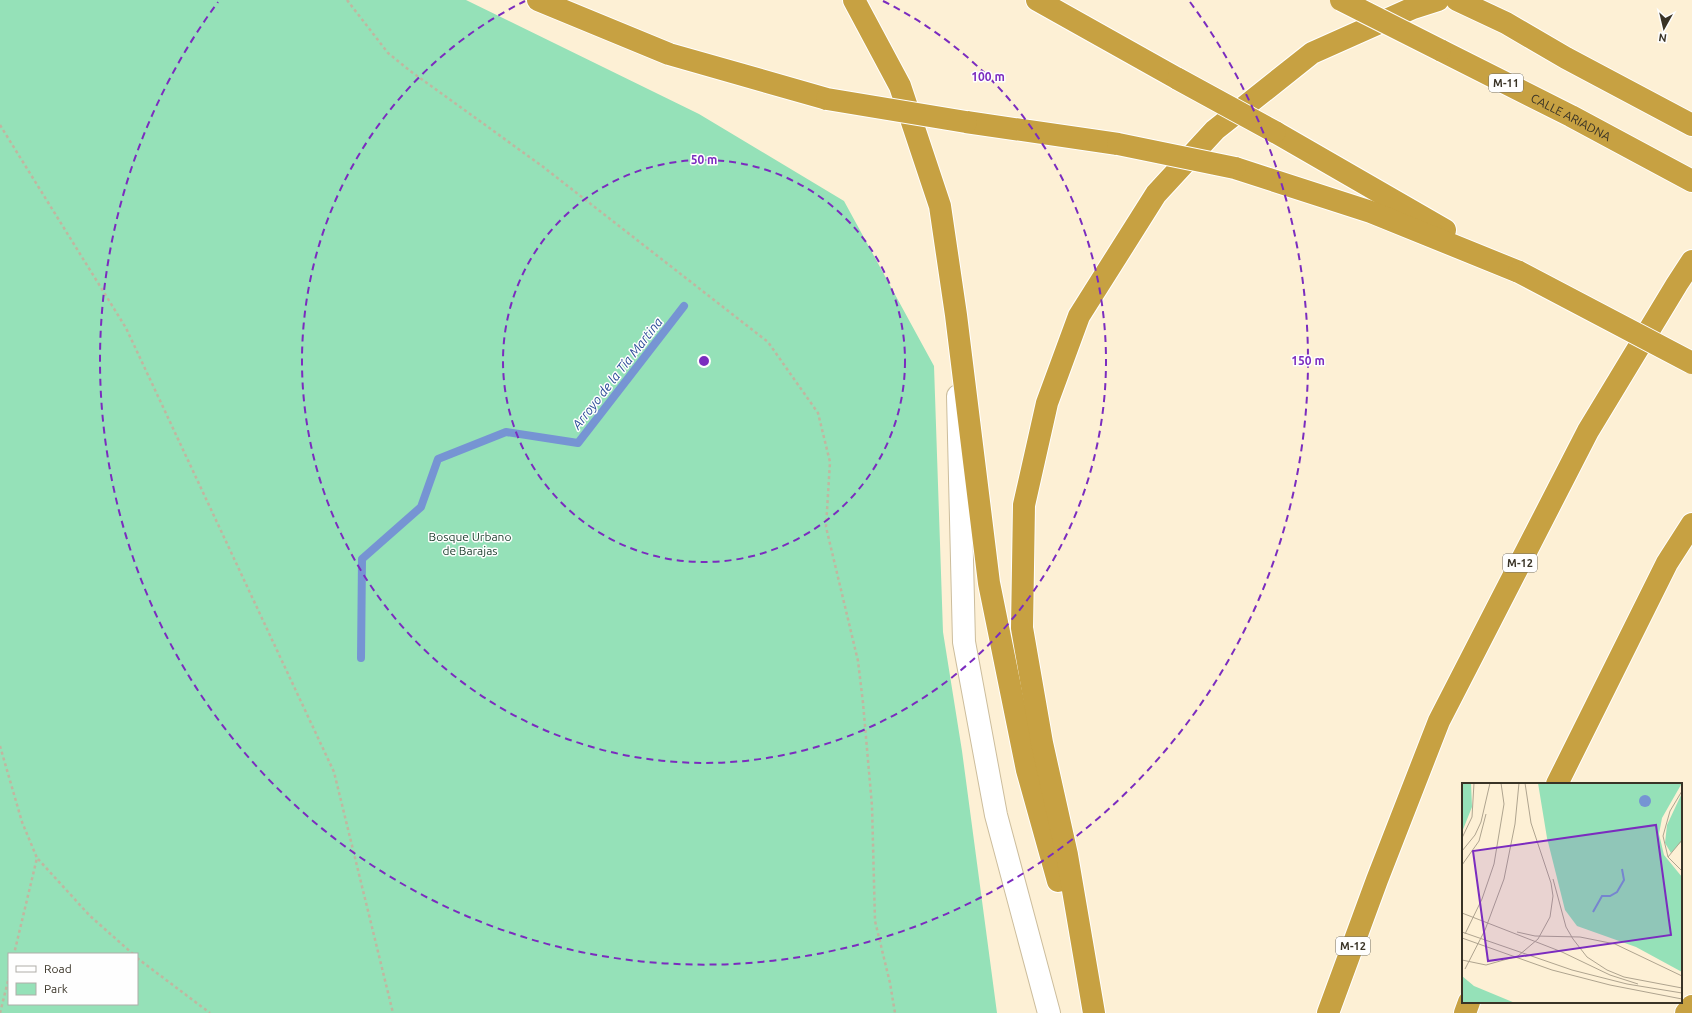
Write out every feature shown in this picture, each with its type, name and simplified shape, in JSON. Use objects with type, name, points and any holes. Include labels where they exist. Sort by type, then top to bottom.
[{"type":"highway","points":[[538,0],[669,54],[827,99],[966,122],[1118,144],[1235,168],[1371,212],[1519,272]]},
{"type":"highway","points":[[854,0],[900,86],[937,199],[956,315],[989,583],[1027,770],[1093,1005]]},
{"type":"highway","points":[[1037,0],[1275,132],[1519,272],[1692,363]]},
{"type":"highway","name":"CALLE ARIADNA","points":[[1341,0],[1571,116],[1692,181]]},
{"type":"highway","points":[[1093,1005],[1067,855],[1042,743],[1022,628],[1024,505],[1047,403],[1079,316],[1156,194],[1215,130],[1312,53],[1414,8],[1438,0]]},
{"type":"highway","points":[[1457,0],[1506,23],[1566,58],[1692,125]]},
{"type":"highway","name":"M-12","points":[[1328,1013],[1440,721],[1588,431],[1692,261]]},
{"type":"highway","points":[[1557,783],[1667,563],[1692,524]]},
{"type":"highway","points":[[1465,1013],[1469,1003]]},
{"type":"highway","points":[[1686,1013],[1692,1006]]},
{"type":"lane","points":[[956,315],[964,642],[996,815],[1049,1013]]},
{"type":"path","points":[[347,0],[388,53],[409,70],[542,166],[768,342],[818,413],[830,462],[826,527],[858,661],[863,703],[872,806],[875,921],[890,983],[895,1013]]},
{"type":"path","points":[[0,125],[126,328],[334,772],[393,1013]]},
{"type":"path","points":[[0,746],[22,822],[37,858],[90,916],[131,953]]},
{"type":"path","points":[[14,953],[37,858]]},
{"type":"path","points":[[138,959],[210,1013]]},
{"type":"path","points":[[0,1013],[8,980]]},
{"type":"green space","name":"Bosque Urbano de Barajas","points":[[0,0],[466,0],[699,114],[844,201],[934,366],[943,632],[962,751],[997,1013],[0,1013]]},
{"type":"waterway","name":"Arroyo de la Tía Martina","points":[[361,658],[362,559],[421,507],[438,459],[506,432],[578,443],[684,306]]}]
